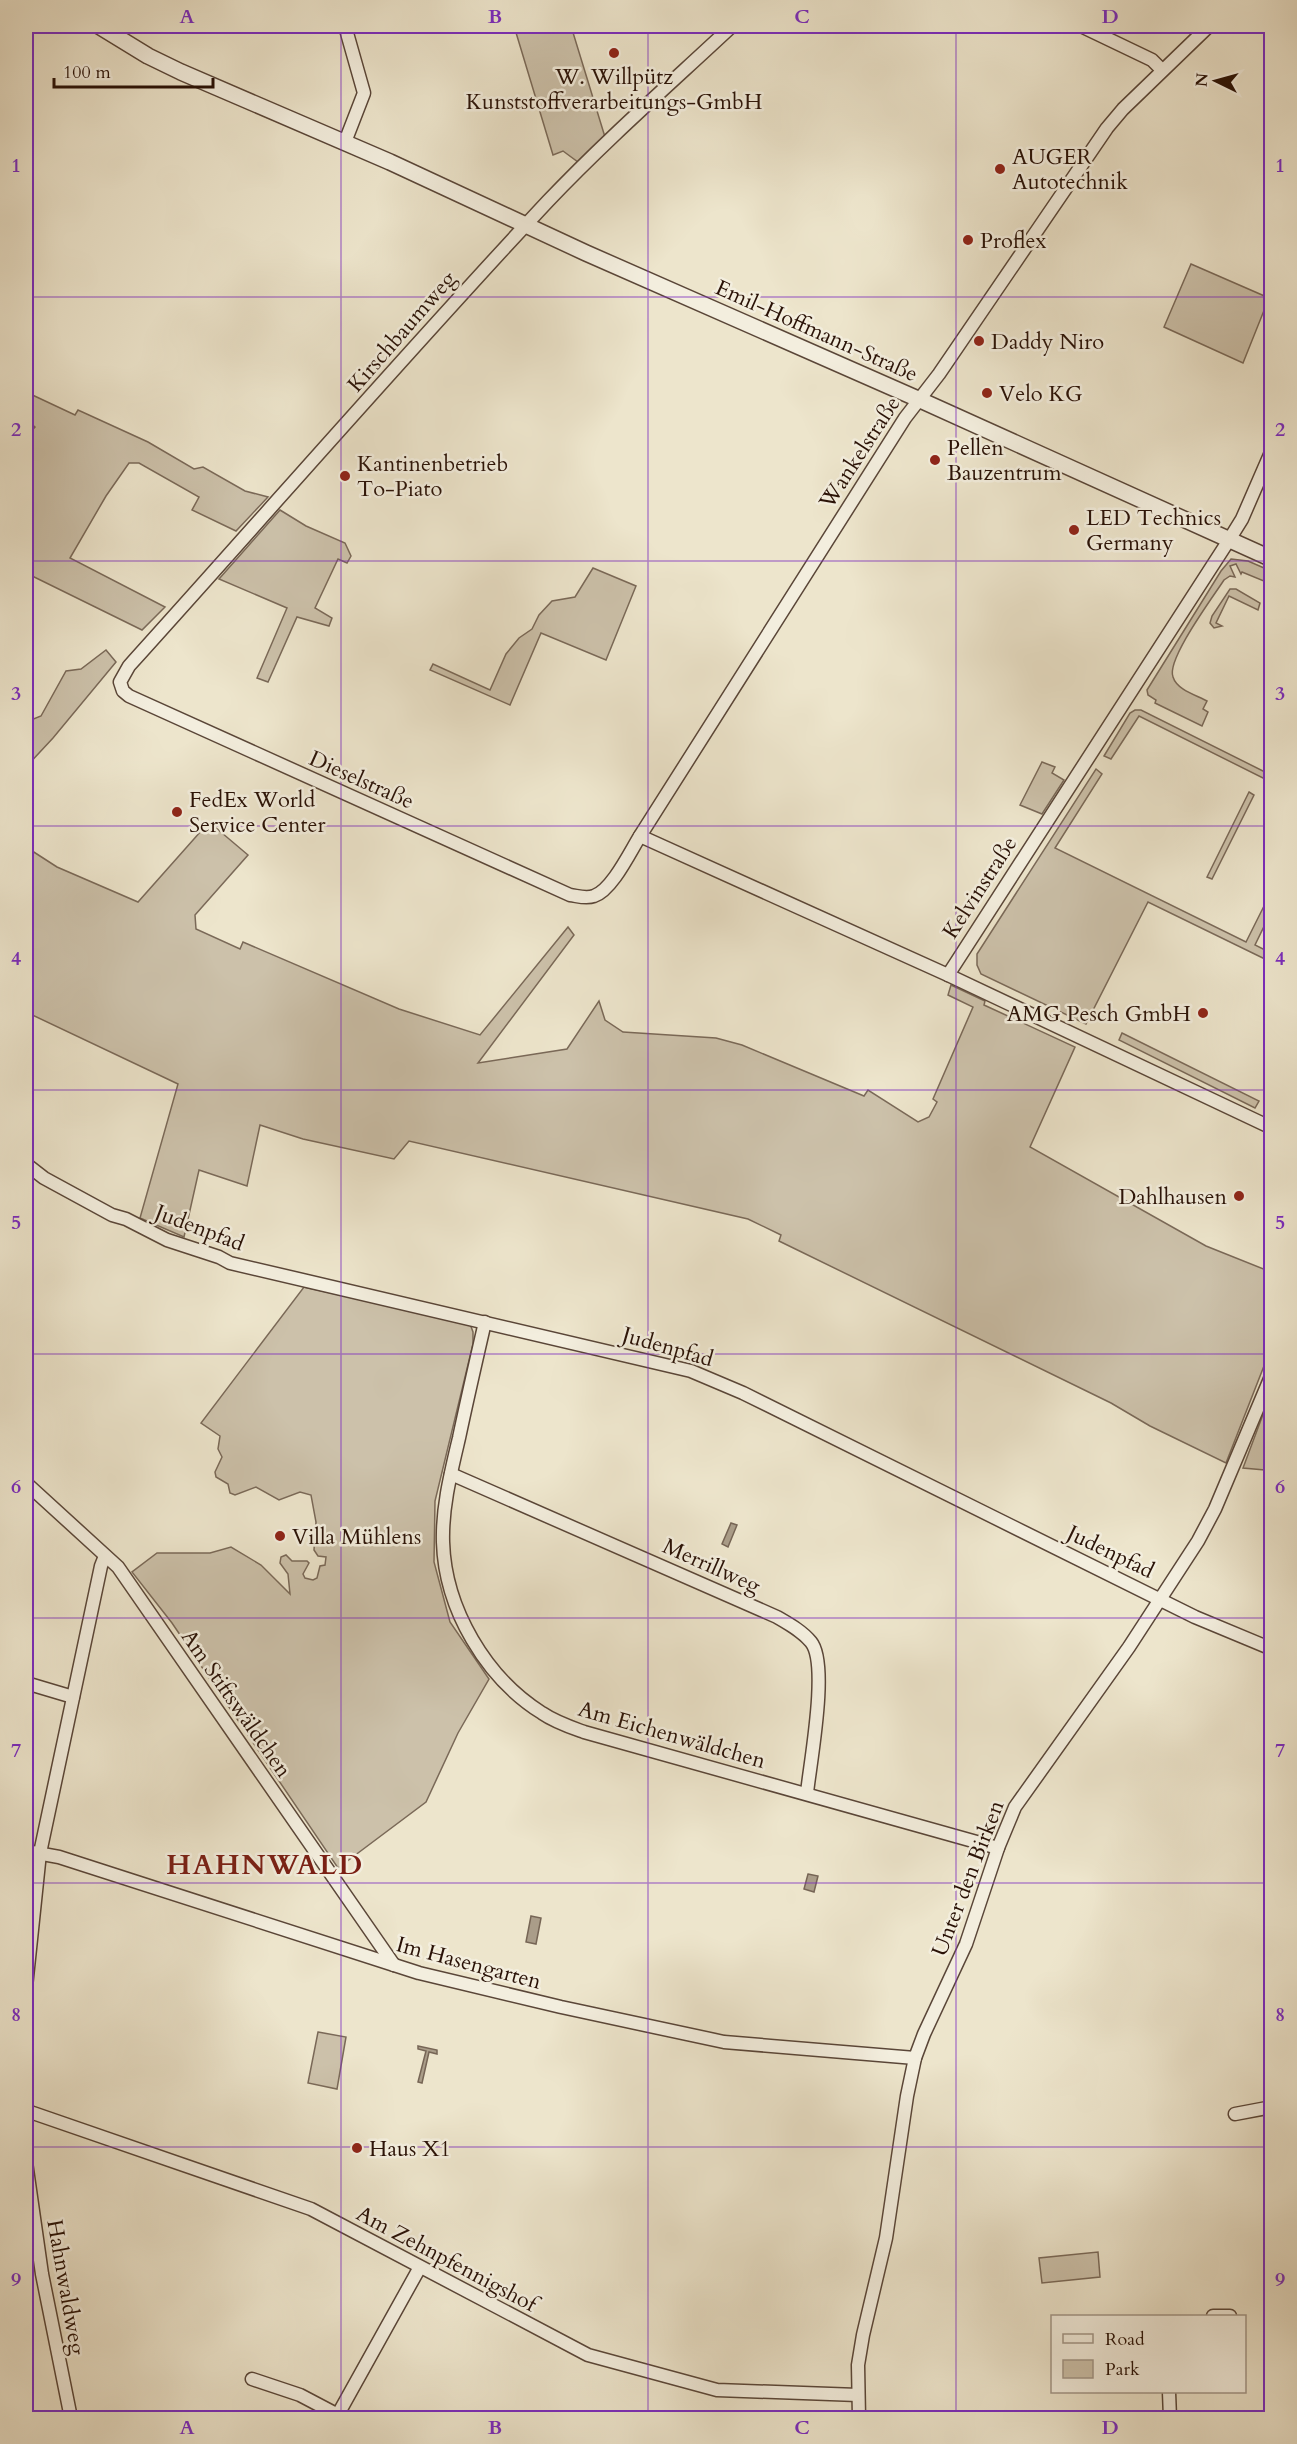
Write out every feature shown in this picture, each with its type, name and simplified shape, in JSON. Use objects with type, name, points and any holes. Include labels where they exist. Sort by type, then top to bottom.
[{"type":"street","name":"Emil-Hoffmann-Straße","points":[[99,26],[148,56],[181,72],[345,142],[528,224],[586,253],[918,399],[1272,559]]},
{"type":"street","points":[[345,26],[364,93],[345,142]]},
{"type":"street","name":"Kirschbaumweg","points":[[120,682],[129,666],[369,399],[446,309],[549,200],[732,26]]},
{"type":"street","points":[[1082,26],[1152,60],[1162,70]]},
{"type":"street","name":"Wankelstraße","points":[[596,896],[607,887],[918,399],[944,367],[1107,128],[1162,70],[1209,26]]},
{"type":"street","name":"Kelvinstraße","points":[[640,836],[948,975],[1242,519],[1272,450]]},
{"type":"street","name":"Dieselstraße","points":[[120,682],[123,690],[140,703],[570,895],[596,896]]},
{"type":"street","points":[[948,975],[1272,1128]]},
{"type":"street","name":"Judenpfad","points":[[26,1164],[44,1178],[112,1215],[126,1219],[167,1240],[219,1257],[230,1263],[691,1371],[744,1393],[1195,1617],[1272,1649]]},
{"type":"street","name":"Am Eichenwäldchen","points":[[485,1322],[450,1474],[443,1541],[446,1569],[454,1601],[479,1651],[506,1683],[523,1699],[549,1717],[584,1732],[998,1848]]},
{"type":"street","name":"Unter den Birken","points":[[859,2418],[858,2365],[886,2238],[915,2058],[966,1944],[998,1848],[1020,1800],[1102,1686],[1198,1541],[1215,1509],[1272,1374]]},
{"type":"street","name":"Merrillweg","points":[[450,1474],[777,1617],[798,1629],[812,1643],[818,1662],[819,1684],[807,1793]]},
{"type":"street","name":"Am Stiftswäldchen","points":[[26,1483],[118,1567],[394,1965]]},
{"type":"street","points":[[26,1987],[40,1853],[105,1556]]},
{"type":"street","points":[[26,1683],[73,1697]]},
{"type":"street","name":"Im Hasengarten","points":[[26,1851],[59,1857],[394,1965],[561,2007],[699,2038],[752,2045],[826,2049],[915,2058]]},
{"type":"street","points":[[1235,2114],[1272,2108]]},
{"type":"street","name":"Am Zehnpfennigshof","points":[[26,2112],[301,2205],[588,2355],[717,2390],[858,2395]]},
{"type":"street","name":"Hahnwaldweg","points":[[26,2162],[42,2274],[71,2418]]},
{"type":"street","points":[[252,2379],[300,2395],[337,2417],[420,2267]]},
{"type":"street","points":[[1169,2393],[1170,2418]]},
{"type":"green space","points":[[514,26],[571,26],[605,137],[578,162],[563,151],[553,155]]},
{"type":"green space","points":[[1191,264],[1269,298],[1243,363],[1164,327]]},
{"type":"green space","points":[[26,392],[75,415],[78,410],[148,442],[194,469],[203,467],[245,491],[268,497],[236,531],[192,510],[199,497],[139,463],[129,463],[106,496],[70,558],[165,607],[142,630],[26,573],[26,437],[35,427],[26,419]]},
{"type":"green space","points":[[280,510],[306,526],[345,543],[351,556],[347,563],[338,559],[315,608],[332,618],[329,626],[297,617],[268,682],[257,678],[287,608],[219,579]]},
{"type":"green space","points":[[1231,559],[1248,561],[1271,571],[1271,584],[1242,572],[1241,574],[1236,564],[1230,566],[1235,577],[1230,576],[1224,580],[1176,657],[1173,669],[1175,682],[1183,689],[1207,701],[1203,709],[1208,712],[1202,726],[1155,703],[1156,700],[1148,695],[1147,690],[1221,571]]},
{"type":"green space","points":[[593,568],[636,586],[606,660],[541,633],[510,705],[430,670],[433,664],[490,690],[506,654],[519,638],[532,629],[539,615],[552,601],[575,597]]},
{"type":"green space","points":[[1230,589],[1236,589],[1260,603],[1258,610],[1229,596],[1216,623],[1222,626],[1214,628],[1210,623],[1212,616]]},
{"type":"green space","points":[[106,650],[116,662],[26,767],[26,722],[41,716],[66,671],[81,669]]},
{"type":"green space","points":[[1141,710],[1271,775],[1271,782],[1139,716],[1111,759],[1104,756],[1130,713]]},
{"type":"green space","points":[[1042,762],[1055,767],[1052,773],[1064,780],[1042,814],[1020,805]]},
{"type":"green space","points":[[1096,769],[1102,774],[1055,848],[1246,942],[1271,892],[1271,912],[1255,945],[1271,953],[1271,962],[1148,902],[1086,1024],[981,974],[977,965],[977,954]]},
{"type":"green space","points":[[1249,792],[1254,795],[1212,879],[1207,877]]},
{"type":"green space","points":[[209,822],[248,855],[195,915],[196,929],[240,949],[243,942],[399,1009],[480,1035],[568,927],[574,935],[478,1063],[567,1049],[599,1001],[605,1020],[623,1032],[716,1038],[742,1045],[864,1096],[868,1090],[918,1122],[929,1117],[937,1102],[933,1099],[973,1007],[948,995],[951,985],[985,1001],[984,1005],[1075,1047],[1030,1147],[1206,1246],[1271,1272],[1271,1348],[1226,1463],[1150,1426],[1111,1403],[779,1241],[781,1235],[748,1219],[409,1141],[394,1159],[303,1139],[260,1125],[247,1186],[199,1170],[184,1237],[140,1218],[178,1084],[26,1012],[26,847],[57,867],[138,902]]},
{"type":"green space","points":[[1122,1033],[1259,1101],[1255,1108],[1119,1040]]},
{"type":"green space","points":[[304,1287],[470,1324],[473,1332],[473,1344],[435,1501],[434,1562],[450,1622],[489,1679],[458,1733],[426,1802],[338,1868],[172,1623],[132,1572],[157,1553],[210,1553],[231,1547],[261,1565],[290,1594],[288,1574],[280,1563],[281,1557],[286,1555],[292,1561],[307,1561],[309,1563],[303,1574],[305,1578],[313,1580],[317,1578],[320,1566],[325,1565],[326,1557],[318,1556],[314,1550],[316,1522],[311,1495],[300,1492],[279,1500],[256,1487],[235,1495],[230,1493],[228,1484],[216,1477],[215,1472],[222,1457],[218,1449],[220,1436],[201,1423]]},
{"type":"green space","points":[[1271,1393],[1271,1468],[1265,1470],[1243,1468]]},
{"type":"green space","points":[[318,2032],[346,2037],[337,2089],[308,2083]]},
{"type":"green space","points":[[1098,2252],[1100,2277],[1042,2283],[1039,2258]]},
{"type":"shaded area","points":[[731,1523],[737,1525],[728,1547],[722,1544]]},
{"type":"shaded area","points":[[808,1874],[818,1876],[814,1892],[804,1889]]},
{"type":"shaded area","points":[[531,1916],[541,1918],[536,1944],[526,1942]]},
{"type":"shaded area","points":[[418,2046],[437,2050],[437,2054],[429,2052],[422,2083],[418,2082],[426,2051],[418,2049]]},
{"type":"place","name":"W. Willpütz Kunststoffverarbeitungs-GmbH","points":[[614,53]]},
{"type":"place","name":"AUGER Autotechnik","points":[[1000,169]]},
{"type":"place","name":"Proflex","points":[[968,240]]},
{"type":"place","name":"Daddy Niro","points":[[979,341]]},
{"type":"place","name":"Velo KG","points":[[987,393]]},
{"type":"place","name":"Pellen Bauzentrum","points":[[935,460]]},
{"type":"place","name":"Kantinenbetrieb To-Piato","points":[[345,476]]},
{"type":"place","name":"LED Technics Germany","points":[[1074,530]]},
{"type":"place","name":"FedEx World Service Center","points":[[177,812]]},
{"type":"place","name":"AMG Pesch GmbH","points":[[1203,1013]]},
{"type":"place","name":"Dahlhausen","points":[[1239,1196]]},
{"type":"place","name":"Villa Mühlens","points":[[280,1536]]},
{"type":"place","name":"Haus X1","points":[[357,2148]]},
{"type":"district","name":"HAHNWALD","points":[[265,1864]]}]
